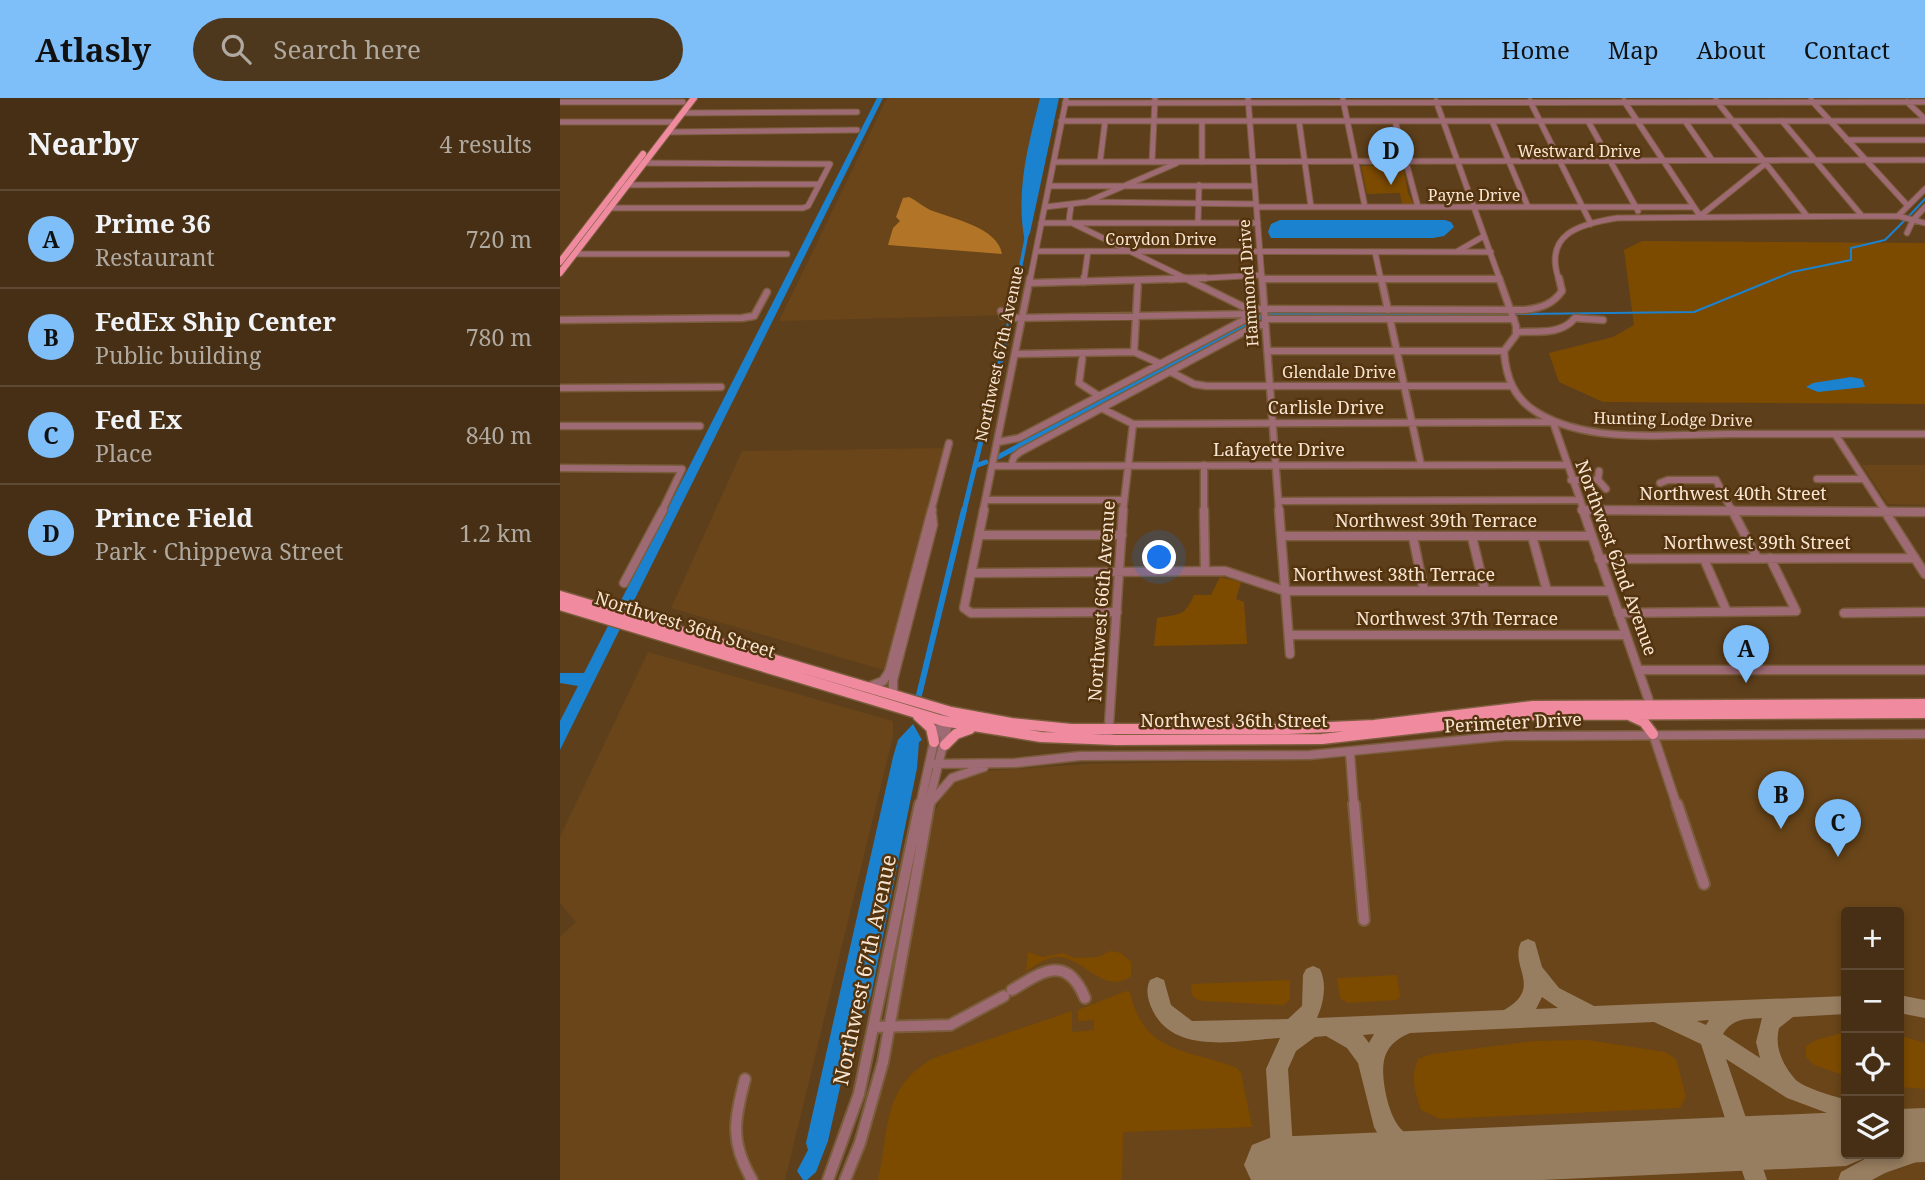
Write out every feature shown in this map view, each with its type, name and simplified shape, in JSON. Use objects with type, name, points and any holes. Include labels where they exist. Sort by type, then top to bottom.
[{"type":"main road","points":[[560,262],[609,208],[668,132],[671,122],[694,98]]},
{"type":"main road","points":[[560,273],[575,254],[600,208],[671,122],[684,100]]},
{"type":"main road","name":"Northwest 36th Street","points":[[560,596],[601,606],[914,713],[1108,735]]},
{"type":"main road","name":"Northwest 36th Street","points":[[560,605],[868,687],[974,728],[1041,737],[1300,734],[1357,737],[1509,712],[1650,704],[1925,713]]},
{"type":"main road","name":"Northwest 36th Street","points":[[1509,712],[1669,714],[1925,704]]},
{"type":"main road","points":[[914,713],[931,728],[939,743],[974,728]]},
{"type":"main road","points":[[1628,714],[1644,722],[1653,734]]},
{"type":"main road","points":[[1653,734],[1654,723],[1669,714]]},
{"type":"street","points":[[1902,98],[1925,120]]},
{"type":"street","points":[[560,102],[684,100]]},
{"type":"street","points":[[1066,100],[1925,102]]},
{"type":"street","name":"Northwest 67th Avenue","points":[[1066,100],[964,607],[971,613],[1116,612]]},
{"type":"street","points":[[1152,162],[1155,100]]},
{"type":"street","name":"Hammond Drive","points":[[1249,100],[1290,654]]},
{"type":"street","points":[[1343,100],[1365,207]]},
{"type":"street","points":[[1436,100],[1518,332]]},
{"type":"street","points":[[1529,100],[1591,224]]},
{"type":"street","points":[[1624,100],[1662,162],[1700,216]]},
{"type":"street","points":[[1717,100],[1807,216]]},
{"type":"street","points":[[1811,100],[1908,206]]},
{"type":"street","points":[[682,113],[857,112]]},
{"type":"street","points":[[1061,121],[1925,120]]},
{"type":"street","points":[[1202,121],[1202,162]]},
{"type":"street","points":[[1299,121],[1311,207]]},
{"type":"street","points":[[1395,121],[1418,207]]},
{"type":"street","points":[[1492,121],[1528,207]]},
{"type":"street","points":[[1588,121],[1641,217]]},
{"type":"street","points":[[1685,121],[1712,160]]},
{"type":"street","points":[[1782,121],[1862,216]]},
{"type":"street","points":[[560,122],[671,122]]},
{"type":"street","points":[[1100,162],[1105,122]]},
{"type":"street","points":[[668,132],[857,130]]},
{"type":"street","points":[[1847,140],[1925,140]]},
{"type":"street","name":"Westward Drive","points":[[1054,162],[1925,162]]},
{"type":"street","points":[[1045,207],[1072,206],[1087,202],[1180,162]]},
{"type":"street","name":"Westward Drive","points":[[1662,162],[1765,162]]},
{"type":"street","points":[[1700,216],[1765,162]]},
{"type":"street","points":[[600,208],[806,207],[830,163],[636,163]]},
{"type":"street","points":[[618,185],[819,184]]},
{"type":"street","points":[[1198,223],[1199,185]]},
{"type":"street","points":[[1049,186],[1255,186]]},
{"type":"street","points":[[1900,216],[1925,189]]},
{"type":"street","name":"Payne Drive","points":[[1087,202],[1311,207],[1692,207]]},
{"type":"street","points":[[1072,206],[1069,220],[1072,223],[1265,317],[1514,318]]},
{"type":"street","points":[[1907,233],[1911,220],[1925,208]]},
{"type":"street","points":[[1011,466],[1016,454],[1254,327],[1265,317],[1388,310],[1511,310],[1541,307],[1560,296],[1561,286],[1553,261],[1556,246],[1568,234],[1591,224],[1617,218],[1700,216],[1900,216],[1925,223]]},
{"type":"street","points":[[1041,223],[1258,223]]},
{"type":"street","points":[[1455,253],[1484,236]]},
{"type":"street","name":"Corydon Drive","points":[[1036,251],[1491,253]]},
{"type":"street","points":[[1084,282],[1088,251]]},
{"type":"street","points":[[1375,252],[1388,310]]},
{"type":"street","points":[[575,254],[787,254]]},
{"type":"street","points":[[1030,283],[1262,277],[1499,279]]},
{"type":"street","points":[[1134,352],[1138,281]]},
{"type":"street","points":[[560,320],[742,318],[754,316],[767,292]]},
{"type":"street","points":[[1001,311],[1004,317],[1023,318],[1243,317]]},
{"type":"street","points":[[998,442],[1019,438],[1161,364],[1253,312]]},
{"type":"street","points":[[1518,332],[1561,330],[1568,327],[1575,318],[1603,320]]},
{"type":"street","points":[[1390,319],[1420,465]]},
{"type":"street","points":[[1511,386],[1504,351],[1518,332]]},
{"type":"street","points":[[1267,351],[1504,351]]},
{"type":"street","points":[[1015,354],[1134,352],[1161,364]]},
{"type":"street","points":[[1083,353],[1079,383],[1099,396]]},
{"type":"street","name":"Glendale Drive","points":[[1171,372],[1199,385],[1511,386]]},
{"type":"street","name":"Hunting Lodge Drive","points":[[1511,386],[1524,404],[1553,422],[1609,434],[1925,434]]},
{"type":"street","points":[[560,388],[721,387]]},
{"type":"street","name":"Carlisle Drive","points":[[1102,409],[1133,424],[1553,422]]},
{"type":"street","name":"Northwest 62nd Avenue","points":[[1553,422],[1650,704]]},
{"type":"street","name":"Northwest 66th Avenue","points":[[1108,735],[1124,500],[1133,424]]},
{"type":"street","points":[[560,426],[700,426]]},
{"type":"street","points":[[1835,434],[1925,574]]},
{"type":"street","points":[[868,687],[883,681],[889,672],[949,443]]},
{"type":"street","points":[[1204,465],[1205,571]]},
{"type":"street","name":"Lafayette Drive","points":[[992,466],[1566,465]]},
{"type":"street","points":[[560,468],[682,469],[624,583]]},
{"type":"street","points":[[1599,471],[1598,480],[1606,489]]},
{"type":"street","points":[[1817,480],[1864,479]]},
{"type":"street","points":[[1571,480],[1598,480]]},
{"type":"street","points":[[1660,483],[1668,480],[1716,480],[1757,558]]},
{"type":"street","points":[[986,500],[1124,500]]},
{"type":"street","points":[[1280,501],[1578,500]]},
{"type":"street","name":"Northwest 40th Street","points":[[1582,510],[1925,510]]},
{"type":"street","points":[[893,695],[893,680],[933,525],[932,515]]},
{"type":"street","points":[[979,535],[1122,536]]},
{"type":"street","name":"Northwest 39th Terrace","points":[[1282,536],[1591,536]]},
{"type":"street","points":[[1532,536],[1547,591]]},
{"type":"street","points":[[1413,537],[1424,591]]},
{"type":"street","points":[[1472,537],[1485,591]]},
{"type":"street","points":[[1618,613],[1796,611],[1770,558]]},
{"type":"street","name":"Northwest 39th Street","points":[[1599,559],[1915,558]]},
{"type":"street","points":[[1704,559],[1727,612]]},
{"type":"street","name":"Northwest 38th Terrace","points":[[971,573],[1231,571],[1285,591],[1610,591]]},
{"type":"street","points":[[1844,613],[1925,612]]},
{"type":"street","name":"Northwest 37th Terrace","points":[[1289,635],[1626,635]]},
{"type":"street","points":[[1639,670],[1925,670]]},
{"type":"street","name":"Northwest 67th Avenue","points":[[828,1180],[854,1112],[929,764],[947,717]]},
{"type":"street","points":[[1653,734],[1704,884]]},
{"type":"street","name":"Perimeter Drive","points":[[1000,764],[1104,755],[1350,753],[1505,736],[1925,734]]},
{"type":"street","name":"Northwest 67th Avenue","points":[[845,1180],[866,1126],[888,1027],[929,804],[940,764],[939,743]]},
{"type":"street","points":[[1350,753],[1364,919]]},
{"type":"street","points":[[929,764],[1000,764]]},
{"type":"street","points":[[929,804],[947,782],[957,775],[1000,764]]},
{"type":"street","points":[[873,1027],[950,1025],[971,1016],[1044,972],[1060,970],[1077,979],[1085,998]]},
{"type":"street","points":[[744,1079],[735,1115],[734,1139],[739,1158],[752,1180]]},
{"type":"shaded area","points":[[887,98],[1050,98],[1011,315],[779,321]]},
{"type":"shaded area","points":[[1403,165],[1408,193],[1414,205],[1402,204],[1400,193],[1367,194],[1361,166]]},
{"type":"shaded area","points":[[909,197],[930,210],[984,231],[999,245],[1002,254],[888,245],[893,228],[900,221],[896,217],[903,198]]},
{"type":"shaded area","points":[[1642,241],[1925,243],[1925,404],[1603,402],[1559,382],[1549,353],[1613,337],[1634,325],[1624,250]]},
{"type":"shaded area","points":[[944,448],[887,671],[671,608],[742,451]]},
{"type":"shaded area","points":[[1862,465],[1925,465],[1925,505],[1888,504]]},
{"type":"shaded area","points":[[1220,577],[1241,582],[1236,599],[1244,602],[1247,644],[1154,646],[1157,618],[1184,611],[1194,595],[1211,595]]},
{"type":"shaded area","points":[[648,652],[893,721],[893,736],[785,1180],[560,1180],[560,937],[576,922],[560,903],[560,837]]},
{"type":"shaded area","points":[[1925,738],[1925,1180],[850,1180],[874,1121],[933,817],[944,791],[952,783],[973,772],[1087,764],[1332,759],[1503,740]]},
{"type":"shaded area","points":[[1110,951],[1121,953],[1131,962],[1131,976],[1121,981],[1102,979],[1076,963],[1058,957],[1045,960],[1026,971],[1028,952],[1043,957],[1063,953],[1075,958],[1098,957]]},
{"type":"shaded area","points":[[1397,975],[1400,997],[1396,1000],[1348,1003],[1340,998],[1337,978]]},
{"type":"shaded area","points":[[1290,980],[1290,999],[1284,1005],[1203,1001],[1192,995],[1191,984]]},
{"type":"shaded area","points":[[1126,991],[1130,992],[1137,1013],[1146,1028],[1157,1039],[1185,1052],[1237,1068],[1241,1073],[1252,1127],[1123,1132],[1122,1180],[878,1180],[887,1127],[896,1096],[917,1070],[934,1058],[1072,1011],[1072,1032],[1094,1030],[1094,1020],[1078,1021],[1078,1010]]},
{"type":"shaded area","points":[[1841,1033],[1841,1074],[1814,1065],[1806,1057],[1806,1046],[1816,1040]]},
{"type":"shaded area","points":[[1904,1037],[1925,1043],[1925,1089],[1904,1087]]},
{"type":"shaded area","points":[[1588,1040],[1665,1052],[1676,1059],[1686,1096],[1680,1108],[1440,1119],[1421,1110],[1414,1078],[1418,1059],[1432,1054],[1533,1041]]},
{"type":"water","points":[[877,98],[883,98],[560,750],[560,721],[578,686],[560,683],[560,673],[584,673]]},
{"type":"water","points":[[1040,98],[1059,98],[1030,233],[1025,242],[1022,187],[1027,151]]},
{"type":"water","points":[[1280,220],[1445,220],[1451,222],[1454,227],[1444,236],[1433,238],[1271,238],[1268,232],[1271,224]]},
{"type":"water","points":[[1851,377],[1862,379],[1865,387],[1818,392],[1806,387],[1813,383]]},
{"type":"water","points":[[913,724],[922,740],[919,742],[917,768],[871,995],[843,1074],[828,1141],[816,1172],[803,1180],[797,1171],[808,1150],[806,1143],[893,757],[898,740]]},
{"type":"waterway","points":[[1909,216],[1925,199]]},
{"type":"waterway","points":[[1517,314],[1694,312],[1792,272],[1851,260],[1851,248],[1885,240],[1905,220]]},
{"type":"waterway","points":[[1018,280],[1027,234]]},
{"type":"waterway","points":[[1011,315],[1018,278]]},
{"type":"waterway","points":[[1268,315],[1508,314]]},
{"type":"waterway","points":[[998,457],[1260,317]]},
{"type":"waterway","points":[[964,511],[1010,321]]},
{"type":"waterway","points":[[975,466],[986,462]]},
{"type":"waterway","points":[[919,695],[964,510]]},
{"type":"taxiway","points":[[1510,1017],[1527,1005],[1531,997],[1533,979],[1528,948]]},
{"type":"taxiway","points":[[1534,972],[1552,994],[1587,1013]]},
{"type":"taxiway","points":[[1293,1027],[1310,1011],[1314,991],[1313,975]]},
{"type":"taxiway","points":[[1157,986],[1160,1004],[1169,1018],[1183,1027],[1201,1032],[1841,1005]]},
{"type":"taxiway","points":[[1904,1005],[1925,1009]]},
{"type":"taxiway","points":[[1785,1081],[1772,1062],[1766,1042],[1771,1022],[1789,1008]]},
{"type":"taxiway","points":[[1712,1039],[1716,1026],[1724,1017],[1735,1011]]},
{"type":"taxiway","points":[[1662,1018],[1712,1039]]},
{"type":"taxiway","points":[[1372,1067],[1382,1041],[1405,1025]]},
{"type":"taxiway","points":[[1284,1180],[1277,1069],[1288,1044],[1310,1029]]},
{"type":"taxiway","points":[[1332,1029],[1355,1041],[1367,1058],[1382,1119],[1392,1137],[1411,1150],[1444,1157]]},
{"type":"taxiway","points":[[1712,1039],[1776,1081],[1815,1100],[1841,1108]]},
{"type":"taxiway","points":[[1712,1039],[1712,1049],[1756,1180]]},
{"type":"taxiway","points":[[1904,1122],[1925,1124]]},
{"type":"taxiway","points":[[1849,1180],[1880,1163],[1925,1148]]},
{"type":"taxiway","points":[[1399,1180],[1418,1163],[1435,1159]]},
{"type":"runway","points":[[1904,1136],[1925,1135]]},
{"type":"runway","points":[[1272,1165],[1841,1139]]},
{"type":"place","name":"Prince Field","points":[[1391,185]]},
{"type":"place","name":"Prime 36","points":[[1746,683]]},
{"type":"place","name":"FedEx Ship Center","points":[[1781,829]]},
{"type":"place","name":"Fed Ex","points":[[1838,857]]}]
